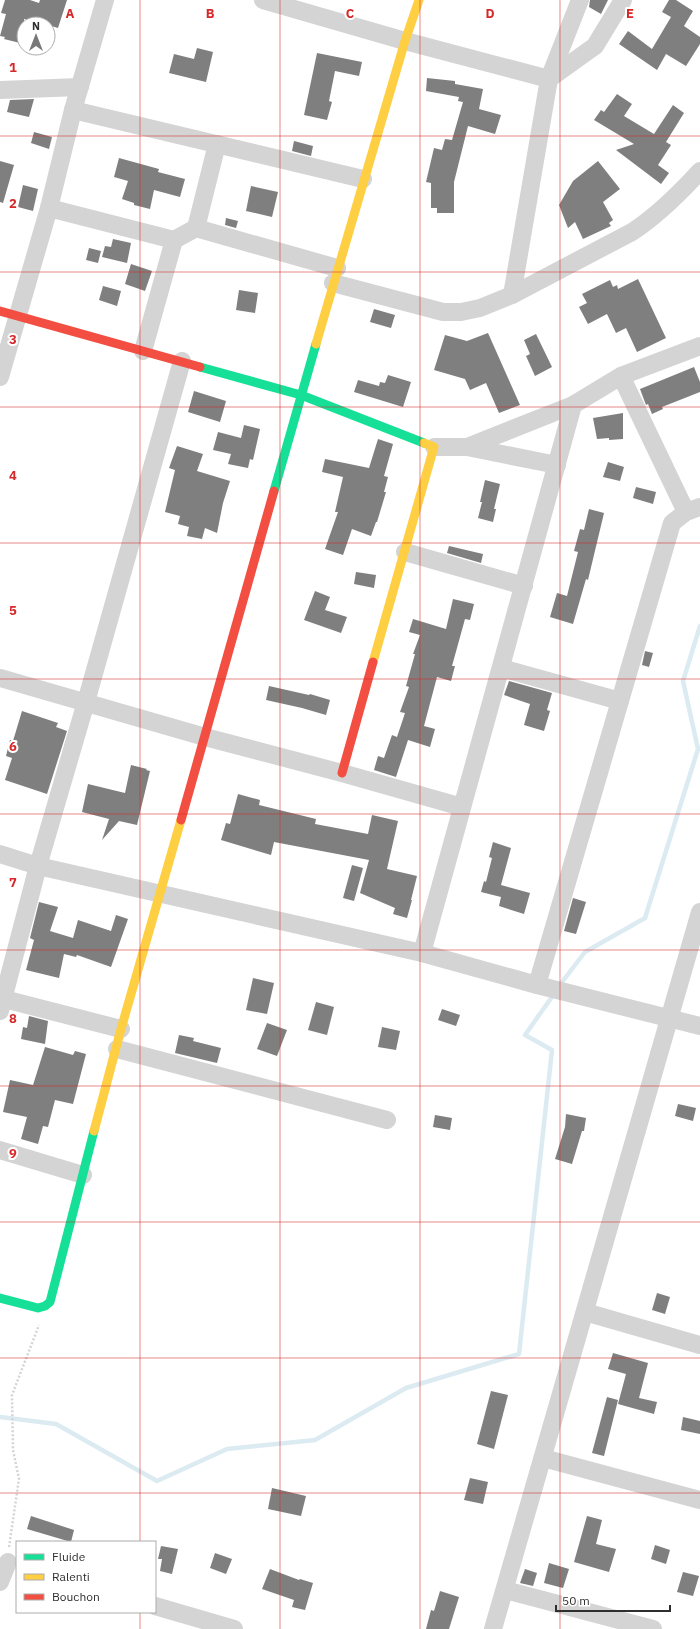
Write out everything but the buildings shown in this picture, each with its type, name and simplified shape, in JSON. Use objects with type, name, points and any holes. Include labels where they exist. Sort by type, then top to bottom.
[{"type":"street","points":[[0,377],[8,314],[49,208],[80,86],[105,0]]},
{"type":"street","points":[[263,0],[405,41],[549,79]]},
{"type":"street","points":[[0,1298],[38,1308],[47,1306],[50,1302],[121,1029],[158,894],[205,737],[363,179],[405,41],[420,0]]},
{"type":"street","points":[[512,295],[549,79],[580,0]]},
{"type":"street","points":[[549,79],[595,46],[623,0]]},
{"type":"street","points":[[0,90],[80,86]]},
{"type":"street","points":[[74,110],[363,179]]},
{"type":"street","points":[[196,228],[216,144]]},
{"type":"street","points":[[49,208],[174,240],[196,228],[443,312],[461,312],[480,308],[512,295],[632,232],[650,220],[698,179]]},
{"type":"street","points":[[142,351],[174,240]]},
{"type":"street","points":[[8,314],[301,396],[434,447],[467,447],[556,465]]},
{"type":"street","points":[[467,447],[574,405],[621,376],[700,346]]},
{"type":"street","points":[[121,1029],[1,1003],[38,866],[182,362]]},
{"type":"street","points":[[537,985],[672,523],[693,509],[621,376]]},
{"type":"street","points":[[422,953],[556,465],[574,405]]},
{"type":"street","points":[[342,773],[434,447]]},
{"type":"street","points":[[405,552],[524,586]]},
{"type":"street","points":[[501,668],[620,701]]},
{"type":"street","points":[[0,678],[205,737],[342,773],[462,807]]},
{"type":"street","points":[[0,854],[38,866],[422,953],[537,985],[700,1026]]},
{"type":"street","points":[[493,1629],[700,912]]},
{"type":"street","points":[[117,1049],[387,1120]]},
{"type":"street","points":[[0,1150],[83,1175]]},
{"type":"street","points":[[585,1312],[700,1345]]},
{"type":"street","points":[[543,1458],[700,1500]]},
{"type":"street","points":[[0,1582],[8,1562]]},
{"type":"street","points":[[505,1590],[653,1629]]},
{"type":"street","points":[[156,1606],[234,1629]]},
{"type":"path","points":[[8,1562],[10,1530],[19,1480],[13,1450],[12,1395],[47,1306]]},
{"type":"waterway","points":[[559,986],[585,952],[645,918],[698,749],[683,681],[700,626]]},
{"type":"waterway","points":[[0,1417],[56,1424],[157,1481],[227,1449],[315,1440],[406,1388],[519,1354],[552,1050],[525,1035],[554,994]]},
{"type":"traffic: fast","points":[[274,491],[316,344]]},
{"type":"traffic: fast","points":[[200,367],[301,395],[424,443]]},
{"type":"traffic: fast","points":[[0,1298],[38,1308],[45,1306],[50,1302],[94,1131]]},
{"type":"traffic: slow","points":[[316,344],[405,41],[419,0]]},
{"type":"traffic: slow","points":[[373,662],[434,447],[424,443]]},
{"type":"traffic: slow","points":[[94,1131],[121,1029],[181,820]]},
{"type":"traffic: jam","points":[[0,311],[200,367]]},
{"type":"traffic: jam","points":[[181,820],[274,491]]},
{"type":"traffic: jam","points":[[342,773],[373,662]]}]
